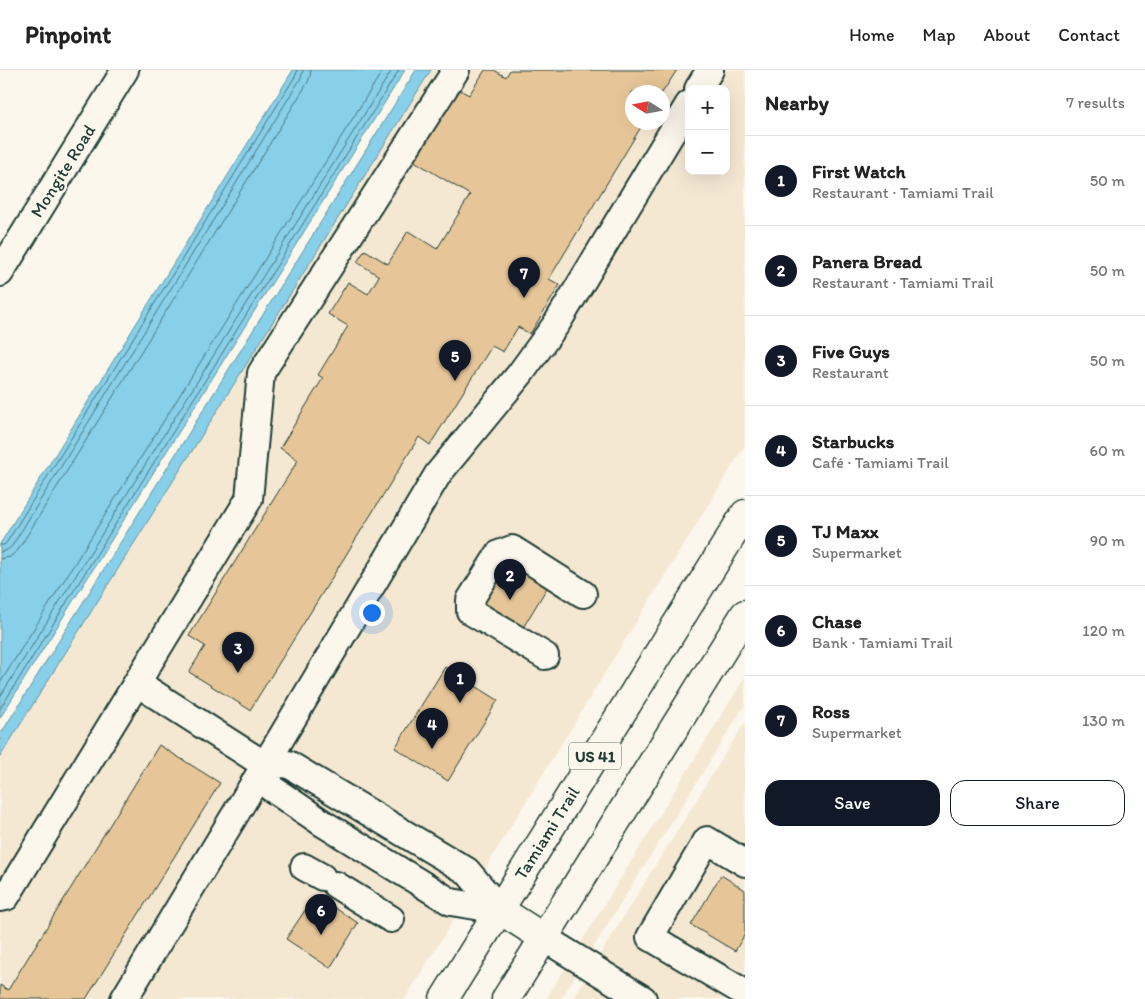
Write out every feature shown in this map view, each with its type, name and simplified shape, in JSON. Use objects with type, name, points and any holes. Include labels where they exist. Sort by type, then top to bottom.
[{"type":"main road","name":"Tamiami Trail","points":[[444,999],[745,514]]},
{"type":"main road","name":"US 41","points":[[506,999],[745,614]]},
{"type":"main road","points":[[500,910],[544,938]]},
{"type":"street","name":"Mongite Road","points":[[0,273],[126,70]]},
{"type":"street","points":[[0,898],[6,896],[249,499],[261,373],[456,70]]},
{"type":"street","points":[[701,85],[710,70]]},
{"type":"street","points":[[124,999],[438,474],[520,374],[557,324],[685,111]]},
{"type":"street","points":[[545,656],[470,611],[470,600],[499,554],[512,549],[583,594]]},
{"type":"street","points":[[137,684],[265,765],[288,764],[467,871],[500,910]]},
{"type":"street","points":[[265,765],[271,788],[324,824],[434,892],[451,902],[500,910]]},
{"type":"street","points":[[745,863],[707,840],[650,936],[745,993]]},
{"type":"street","points":[[321,877],[392,919]]},
{"type":"street","points":[[544,938],[644,999]]},
{"type":"shaded area","points":[[431,70],[745,70],[745,445],[405,999],[0,999],[0,757]]},
{"type":"shaded area","points":[[745,677],[745,705],[561,999],[546,999]]},
{"type":"shaded area","points":[[745,722],[745,999],[572,999]]},
{"type":"water","points":[[293,70],[405,70],[0,718],[0,544]]},
{"type":"water","points":[[416,70],[431,70],[0,757],[0,735]]},
{"type":"building","points":[[485,70],[494,70],[506,77],[510,70],[677,70],[667,85],[625,85],[625,130],[639,130],[549,279],[560,285],[530,334],[518,327],[503,352],[492,346],[430,445],[419,437],[250,710],[189,672],[205,646],[189,636],[298,460],[280,448],[323,378],[318,375],[348,326],[328,314],[348,282],[368,294],[379,276],[357,262],[365,250],[388,264],[408,231],[437,249],[470,195],[414,161],[458,89],[469,95]]},
{"type":"building","points":[[512,557],[551,581],[521,631],[481,608]]},
{"type":"building","points":[[445,667],[498,700],[448,781],[395,748]]},
{"type":"building","points":[[159,745],[220,783],[86,999],[0,999],[0,985],[8,990]]},
{"type":"building","points":[[721,875],[745,890],[745,934],[735,951],[691,925]]},
{"type":"building","points":[[315,895],[358,923],[330,968],[286,939]]},
{"type":"place","name":"Ross","points":[[524,298]]},
{"type":"place","name":"TJ Maxx","points":[[455,381]]},
{"type":"place","name":"Panera Bread","points":[[510,600]]},
{"type":"place","name":"Five Guys","points":[[238,673]]},
{"type":"place","name":"First Watch","points":[[460,703]]},
{"type":"place","name":"Starbucks","points":[[432,749]]},
{"type":"place","name":"Chase","points":[[321,935]]}]
